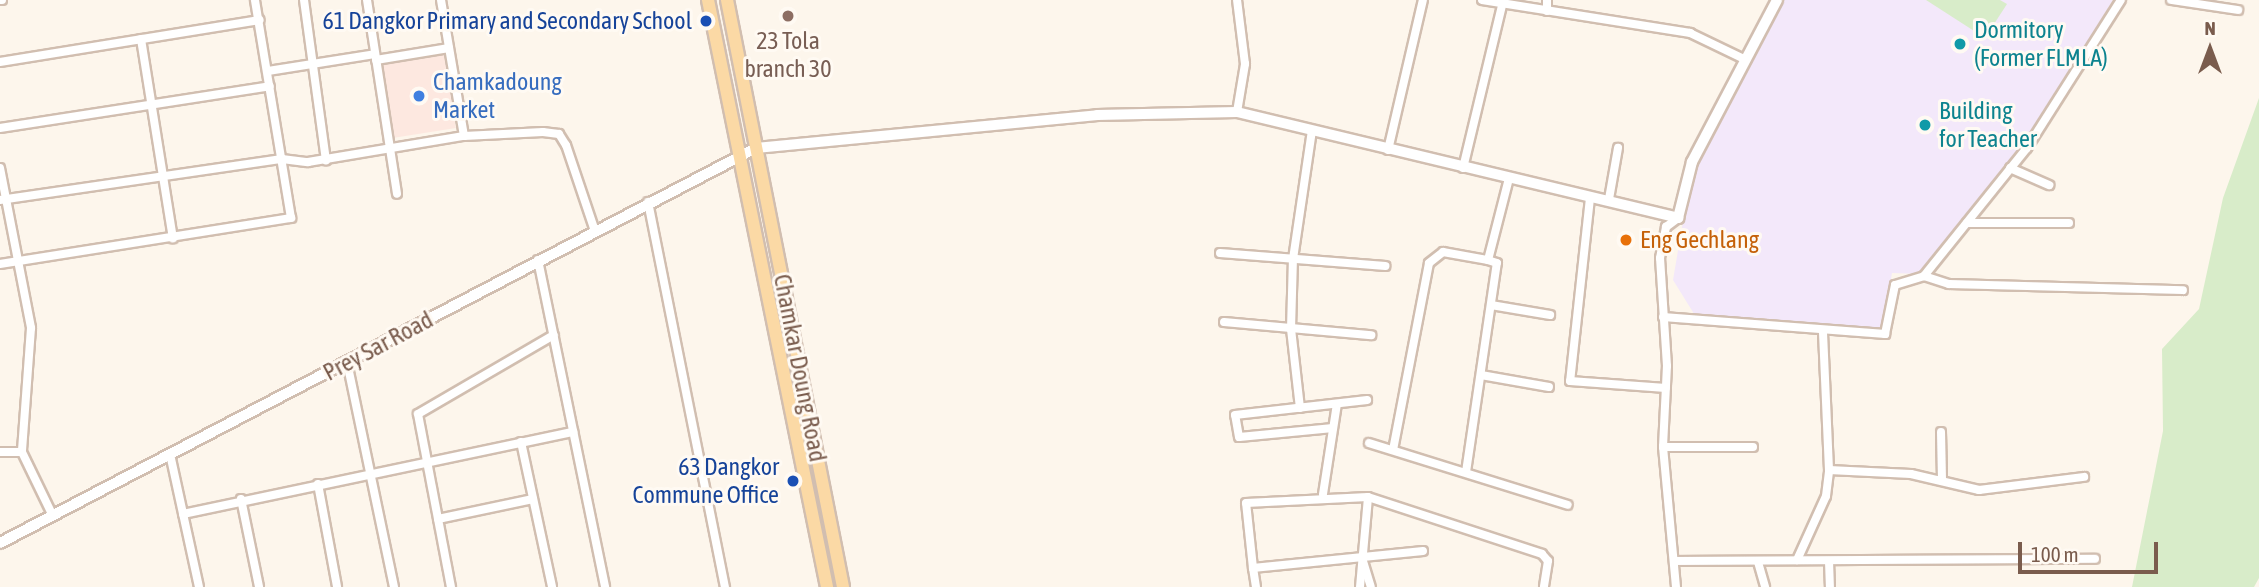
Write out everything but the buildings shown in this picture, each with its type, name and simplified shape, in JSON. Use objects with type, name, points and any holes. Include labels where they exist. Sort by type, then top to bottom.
[{"type":"main road","name":"Chamkar Doung Road","points":[[708,0],[827,587]]},
{"type":"main road","name":"Chamkar Doung Road","points":[[727,0],[844,587]]},
{"type":"main road","name":"Prey Sar Road","points":[[0,543],[739,154],[756,148]]},
{"type":"street","points":[[0,264],[19,264],[291,218],[255,0]]},
{"type":"street","points":[[304,0],[327,160]]},
{"type":"street","points":[[366,0],[397,194]]},
{"type":"street","points":[[440,0],[464,136]]},
{"type":"street","points":[[1237,0],[1245,64],[1237,112]]},
{"type":"street","points":[[1388,150],[1423,0]]},
{"type":"street","points":[[1482,0],[1690,33],[1744,59]]},
{"type":"street","points":[[1547,0],[1547,11]]},
{"type":"street","points":[[1675,587],[1675,561],[1663,447],[1666,388],[1661,240],[1678,218],[1687,174],[1744,59],[1777,0]]},
{"type":"street","points":[[1663,317],[1885,334],[1895,285],[1924,276],[2010,168],[2121,0]]},
{"type":"street","points":[[2171,0],[2238,10]]},
{"type":"street","points":[[1463,168],[1502,5]]},
{"type":"street","points":[[0,62],[260,20]]},
{"type":"street","points":[[141,39],[173,238]]},
{"type":"street","points":[[268,71],[449,48]]},
{"type":"street","points":[[0,128],[270,86]]},
{"type":"street","points":[[756,148],[1097,115],[1237,112],[1590,198],[1609,199],[1678,218]]},
{"type":"street","points":[[1300,408],[1291,329],[1293,258],[1312,130]]},
{"type":"street","points":[[3,199],[282,159],[327,160],[464,136],[559,134],[595,231]]},
{"type":"street","points":[[1609,199],[1618,148]]},
{"type":"street","points":[[0,168],[3,199],[31,328],[22,452],[53,516]]},
{"type":"street","points":[[2010,168],[2049,185]]},
{"type":"street","points":[[1488,260],[1509,178]]},
{"type":"street","points":[[1590,198],[1570,381],[1666,388]]},
{"type":"street","points":[[648,202],[724,587]]},
{"type":"street","points":[[1966,223],[2069,223]]},
{"type":"street","points":[[1393,450],[1429,262],[1443,251],[1488,260],[1497,263],[1466,472]]},
{"type":"street","points":[[1220,253],[1385,266]]},
{"type":"street","points":[[538,260],[605,587]]},
{"type":"street","points":[[1924,276],[1949,284],[2183,290]]},
{"type":"street","points":[[1491,305],[1550,314]]},
{"type":"street","points":[[1224,322],[1371,335]]},
{"type":"street","points":[[1797,560],[1826,496],[1829,470],[1823,330]]},
{"type":"street","points":[[452,587],[418,414],[554,335]]},
{"type":"street","points":[[347,362],[394,587]]},
{"type":"street","points":[[1481,375],[1549,387]]},
{"type":"street","points":[[1333,428],[1239,437],[1235,415],[1367,400]]},
{"type":"street","points":[[1323,494],[1337,404]]},
{"type":"street","points":[[183,514],[370,472],[573,432]]},
{"type":"street","points":[[1941,432],[1942,481]]},
{"type":"street","points":[[521,442],[552,587]]},
{"type":"street","points":[[1369,443],[1568,505]]},
{"type":"street","points":[[1663,447],[1752,447]]},
{"type":"street","points":[[0,452],[22,452]]},
{"type":"street","points":[[170,454],[198,587]]},
{"type":"street","points":[[1829,470],[1942,481],[1979,490],[2084,477]]},
{"type":"street","points":[[318,484],[337,587]]},
{"type":"street","points":[[1256,587],[1246,503],[1323,494],[1368,497],[1542,554],[1548,562],[1544,587]]},
{"type":"street","points":[[1360,587],[1368,497]]},
{"type":"street","points":[[242,499],[259,587]]},
{"type":"street","points":[[438,519],[533,499]]},
{"type":"street","points":[[1254,568],[1423,551]]},
{"type":"street","points":[[1362,558],[1371,587]]},
{"type":"street","points":[[1675,561],[2095,559]]},
{"type":"street","points":[[1829,561],[1830,587]]},
{"type":"street","points":[[1758,562],[1765,587]]},
{"type":"shaded area","points":[[1784,0],[2113,0],[2025,145],[1921,274],[1892,273],[1882,333],[1696,317],[1673,280],[1691,174]]},
{"type":"shaded area","name":"Chamkadoung Market","points":[[444,53],[456,128],[393,138],[381,63]]},
{"type":"green space","points":[[1926,0],[2000,0],[2007,4],[1985,38]]},
{"type":"green space","points":[[2259,98],[2259,578],[2254,587],[2132,587],[2163,431],[2162,349],[2199,309],[2223,198]]},
{"type":"place","name":"23 Tola branch 30","points":[[788,16]]},
{"type":"place","name":"61 Dangkor Primary and Secondary School","points":[[706,21]]},
{"type":"place","name":"Dormitory (Former FLMLA)","points":[[1960,44]]},
{"type":"place","name":"Chamkadoung Market","points":[[419,96]]},
{"type":"place","name":"Building for Teacher","points":[[1925,125]]},
{"type":"place","name":"Eng Gechlang","points":[[1626,240]]},
{"type":"place","name":"63 Dangkor Commune Office","points":[[793,481]]}]
